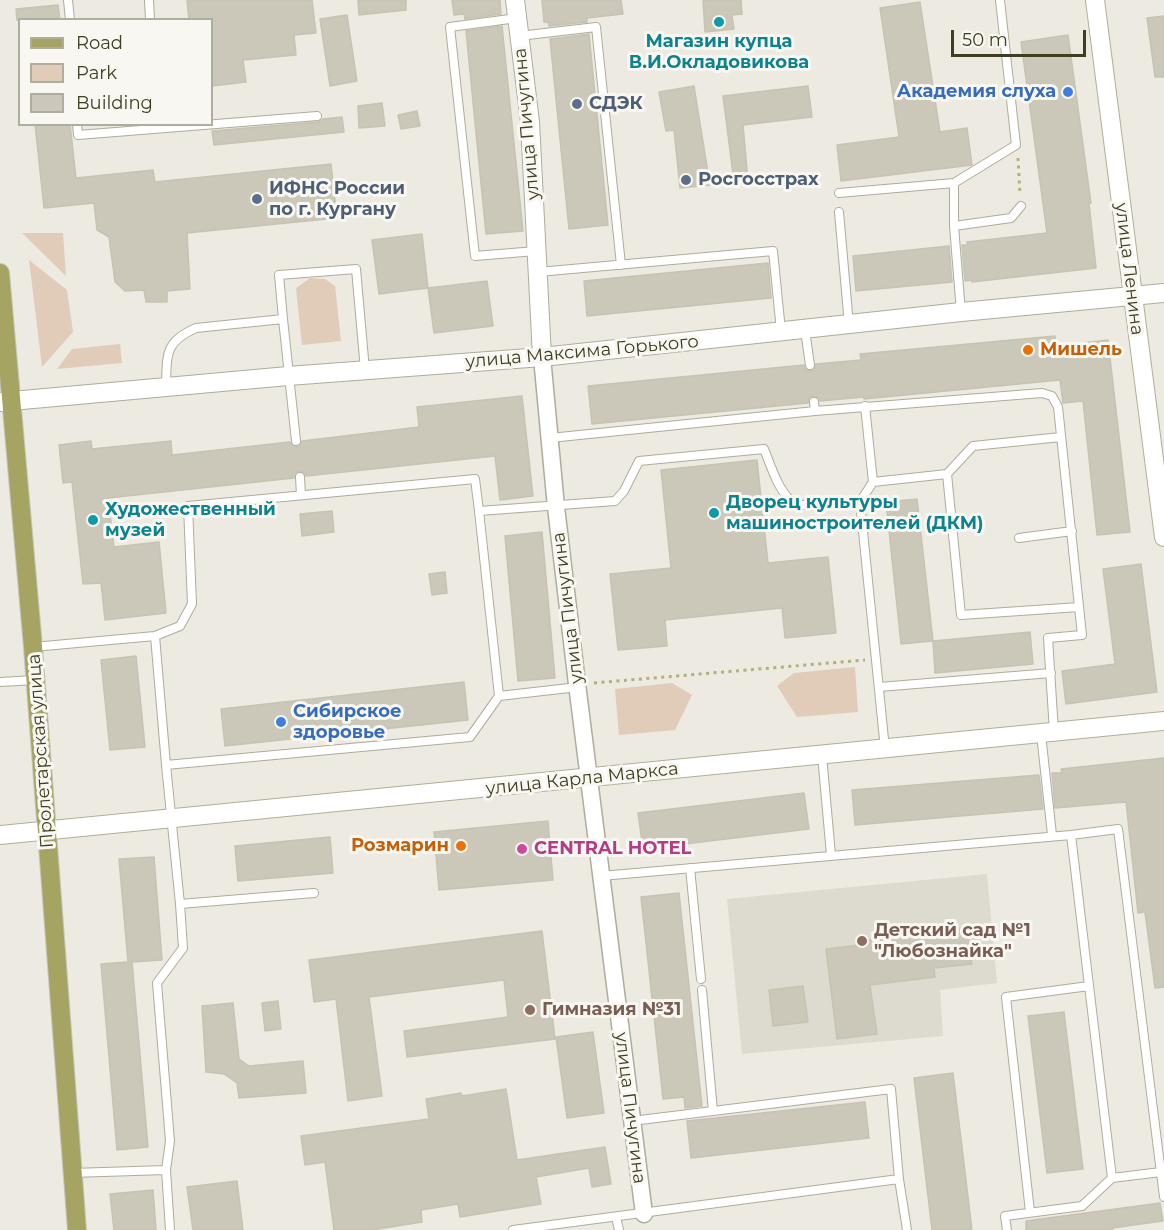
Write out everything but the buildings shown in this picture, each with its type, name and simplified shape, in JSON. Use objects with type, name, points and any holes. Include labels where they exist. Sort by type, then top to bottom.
[{"type":"main road","name":"улица Ленина","points":[[1095,0],[1164,530]]},
{"type":"main road","name":"улица Пичугина","points":[[517,18],[530,122],[542,357]]},
{"type":"main road","name":"Пролетарская улица","points":[[0,273],[6,401],[33,646],[77,1230]]},
{"type":"main road","name":"улица Максима Горького","points":[[6,401],[288,376],[542,357],[1164,293]]},
{"type":"main road","name":"улица Карла Маркса","points":[[0,835],[1164,722]]},
{"type":"street","name":"улица Пичугина","points":[[542,357],[556,507],[577,686],[644,1214]]},
{"type":"lane","points":[[68,0],[69,18]]},
{"type":"lane","points":[[149,0],[150,18]]},
{"type":"lane","points":[[839,193],[954,183],[1016,145],[1000,0]]},
{"type":"lane","points":[[536,251],[475,256],[450,27],[517,18],[596,27],[621,265]]},
{"type":"lane","points":[[213,124],[317,116]]},
{"type":"lane","points":[[77,126],[78,135],[191,126]]},
{"type":"lane","points":[[954,183],[954,226],[962,312]]},
{"type":"lane","points":[[954,226],[1011,218],[1022,206]]},
{"type":"lane","points":[[839,212],[849,325]]},
{"type":"lane","points":[[537,272],[773,251],[781,332]]},
{"type":"lane","points":[[296,441],[279,275],[356,268],[365,370]]},
{"type":"lane","points":[[166,387],[167,357],[172,342],[184,333],[196,328],[283,319]]},
{"type":"lane","points":[[805,330],[810,365]]},
{"type":"lane","points":[[550,438],[814,407],[865,406],[1042,393],[1052,396],[1058,407],[1082,635],[1048,638],[1051,674],[1048,733],[1052,835]]},
{"type":"lane","points":[[865,406],[873,482],[860,502],[885,749]]},
{"type":"lane","points":[[873,482],[947,474],[973,446],[1061,437]]},
{"type":"lane","points":[[479,512],[615,501],[624,490],[639,461],[764,449],[781,487],[792,502],[809,506],[860,502]]},
{"type":"lane","points":[[947,474],[961,615],[1079,608]]},
{"type":"lane","points":[[300,477],[302,495]]},
{"type":"lane","points":[[33,646],[155,636],[180,626],[192,604],[188,506],[475,479],[499,696],[470,737],[166,765]]},
{"type":"lane","points":[[1019,538],[1072,531]]},
{"type":"lane","points":[[155,636],[183,948],[157,983],[170,1141],[166,1170],[170,1230]]},
{"type":"lane","points":[[879,687],[1051,674]]},
{"type":"lane","points":[[0,682],[35,680]]},
{"type":"lane","points":[[499,696],[577,686]]},
{"type":"lane","points":[[822,755],[831,855]]},
{"type":"lane","points":[[600,876],[1118,829],[1164,1197]]},
{"type":"lane","points":[[1071,835],[1112,1178]]},
{"type":"lane","points":[[690,868],[701,978]]},
{"type":"lane","points":[[180,904],[314,893]]},
{"type":"lane","points":[[1030,1212],[1006,997],[1089,986]]},
{"type":"lane","points":[[702,990],[713,1111]]},
{"type":"lane","points":[[632,1120],[891,1089],[899,1179],[907,1230]]},
{"type":"lane","points":[[71,1173],[166,1170]]},
{"type":"lane","points":[[1007,1230],[1005,1216],[1083,1206],[1112,1178],[1161,1172]]},
{"type":"lane","points":[[513,1230],[899,1179]]},
{"type":"lane","points":[[616,1217],[619,1230]]},
{"type":"path","points":[[1016,145],[1022,206]]},
{"type":"path","points":[[577,686],[876,659]]},
{"type":"shaded area","name":"Детский cад №1 \"Любознайка\"","points":[[987,874],[997,983],[940,990],[943,1036],[742,1054],[727,899]]},
{"type":"green space","points":[[22,233],[63,233],[66,276]]},
{"type":"green space","points":[[29,260],[67,290],[73,332],[42,367]]},
{"type":"green space","points":[[310,278],[325,279],[335,286],[341,341],[302,345],[296,288]]},
{"type":"green space","points":[[120,344],[122,363],[57,369],[72,349]]},
{"type":"green space","points":[[855,667],[858,712],[797,717],[777,686],[794,673]]},
{"type":"green space","points":[[672,683],[692,695],[675,730],[619,735],[615,689]]},
{"type":"place","name":"Магазин купца В.И.Окладовикова","points":[[719,22]]},
{"type":"place","name":"Академия слуха","points":[[1068,92]]},
{"type":"place","name":"СДЭК","points":[[577,104]]},
{"type":"place","name":"Росгосстрах","points":[[686,180]]},
{"type":"place","name":"ИФНС России по г. Кургану","points":[[257,199]]},
{"type":"place","name":"Мишель","points":[[1028,350]]},
{"type":"place","name":"Дворец культуры машиностроителей (ДКМ)","points":[[714,513]]},
{"type":"place","name":"Художественный музей","points":[[93,520]]},
{"type":"place","name":"Сибирское здоровье","points":[[281,722]]},
{"type":"place","name":"Розмарин","points":[[461,846]]},
{"type":"place","name":"СENTRAL HOTEL","points":[[522,849]]},
{"type":"place","name":"Детский cад №1 \"Любознайка\"","points":[[862,941]]},
{"type":"place","name":"Гимназия №31","points":[[530,1010]]}]
